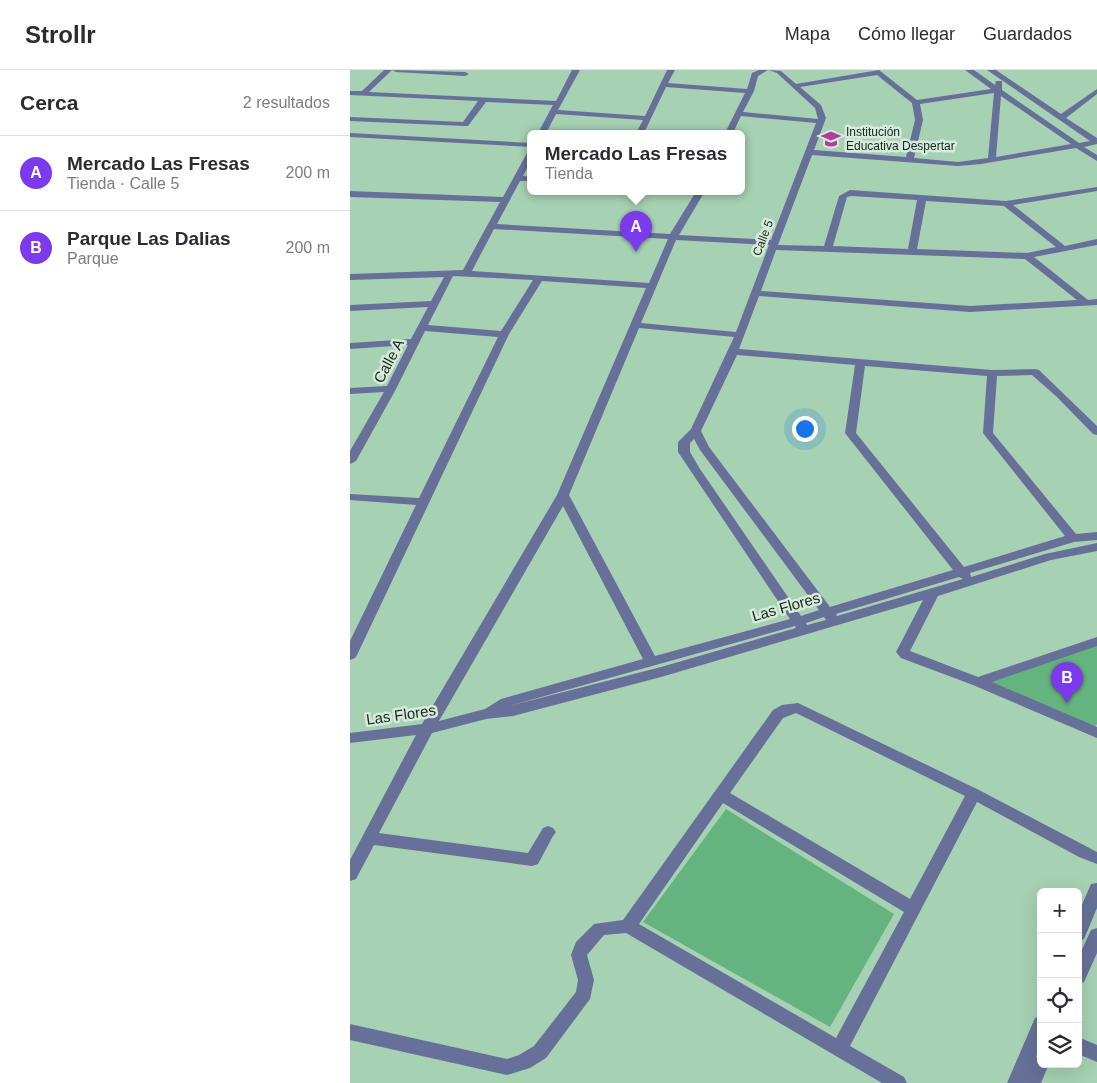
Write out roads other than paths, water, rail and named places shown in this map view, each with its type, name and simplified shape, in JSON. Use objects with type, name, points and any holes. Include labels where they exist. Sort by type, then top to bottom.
[{"type":"street","points":[[364,93],[388,70]]},
{"type":"street","points":[[396,70],[465,74]]},
{"type":"street","points":[[544,130],[576,70]]},
{"type":"street","points":[[642,130],[671,70]]},
{"type":"street","points":[[731,130],[750,91],[755,75],[764,70]]},
{"type":"street","points":[[739,114],[820,121],[822,114],[818,107],[779,72],[773,70]]},
{"type":"street","points":[[969,70],[1097,159]]},
{"type":"street","points":[[991,70],[999,73],[1097,142]]},
{"type":"street","points":[[795,86],[877,72],[916,102],[919,120],[910,161]]},
{"type":"street","points":[[992,160],[999,73]]},
{"type":"street","points":[[662,85],[750,91]]},
{"type":"street","points":[[916,102],[998,90]]},
{"type":"street","points":[[1061,118],[1097,91]]},
{"type":"street","points":[[350,92],[558,103]]},
{"type":"street","points":[[350,119],[465,124],[484,99]]},
{"type":"street","points":[[554,112],[648,118]]},
{"type":"street","name":"Calle 5","points":[[801,626],[684,452],[684,442],[696,431],[733,352],[820,121]]},
{"type":"street","points":[[350,135],[527,145]]},
{"type":"street","points":[[808,152],[958,164],[1097,142]]},
{"type":"street","points":[[466,273],[527,161]]},
{"type":"street","points":[[518,178],[527,179]]},
{"type":"street","points":[[828,248],[845,195],[862,192],[1006,204],[1097,189]]},
{"type":"street","points":[[350,194],[507,200]]},
{"type":"street","points":[[350,875],[427,729],[563,495],[673,236],[699,195]]},
{"type":"street","points":[[912,251],[922,198]]},
{"type":"street","points":[[1006,204],[1064,249]]},
{"type":"street","points":[[492,226],[673,236],[773,245],[1026,256],[1097,242]]},
{"type":"street","points":[[1026,256],[1086,303]]},
{"type":"street","name":"Calle A","points":[[350,461],[416,342],[450,273]]},
{"type":"street","points":[[350,276],[466,273],[652,286]]},
{"type":"street","points":[[350,655],[504,334],[539,278]]},
{"type":"street","points":[[755,293],[963,309],[1097,302]]},
{"type":"street","points":[[350,308],[435,304]]},
{"type":"street","points":[[635,325],[740,335]]},
{"type":"street","points":[[423,328],[504,334]]},
{"type":"street","points":[[350,346],[416,342]]},
{"type":"street","points":[[733,352],[992,373],[1035,372],[1061,395],[1097,432]]},
{"type":"street","points":[[860,363],[850,433],[970,582]]},
{"type":"street","points":[[992,373],[988,433],[1073,538]]},
{"type":"street","points":[[350,391],[391,389]]},
{"type":"street","points":[[696,431],[704,448],[831,617]]},
{"type":"street","points":[[563,495],[651,661]]},
{"type":"street","points":[[350,497],[424,502]]},
{"type":"street","name":"Las Flores","points":[[350,738],[427,729],[486,714],[513,711],[580,694],[831,617],[961,571],[1073,538],[1097,536]]},
{"type":"street","name":"Las Flores","points":[[831,617],[933,593],[1050,557],[1097,547]]},
{"type":"street","points":[[933,593],[903,652],[906,655],[978,682],[1097,733]]},
{"type":"street","name":"Las Flores","points":[[486,714],[506,702],[651,661],[801,626]]},
{"type":"street","points":[[978,682],[1097,641]]},
{"type":"street","points":[[628,926],[778,714],[787,709],[798,708],[974,794],[1091,856],[1097,868]]},
{"type":"street","points":[[840,1048],[974,794]]},
{"type":"street","points":[[722,795],[913,910]]},
{"type":"street","points":[[369,838],[532,860],[548,832]]},
{"type":"street","points":[[1078,933],[1097,889]]},
{"type":"street","points":[[350,1032],[507,1066],[524,1062],[540,1052],[584,994],[586,980],[579,955],[582,947],[600,929],[628,926],[898,1083]]},
{"type":"street","points":[[1082,968],[1097,935]]},
{"type":"street","points":[[1016,1083],[1037,1033]]},
{"type":"street","points":[[1082,1047],[1097,1054]]},
{"type":"street","points":[[1032,1083],[1039,1068]]},
{"type":"place","name":"Institución Educativa Despertar","points":[[831,139]]},
{"type":"place","name":"Mercado Las Fresas","points":[[636,252]]},
{"type":"place","name":"Parque Las Dalias","points":[[1067,703]]}]
